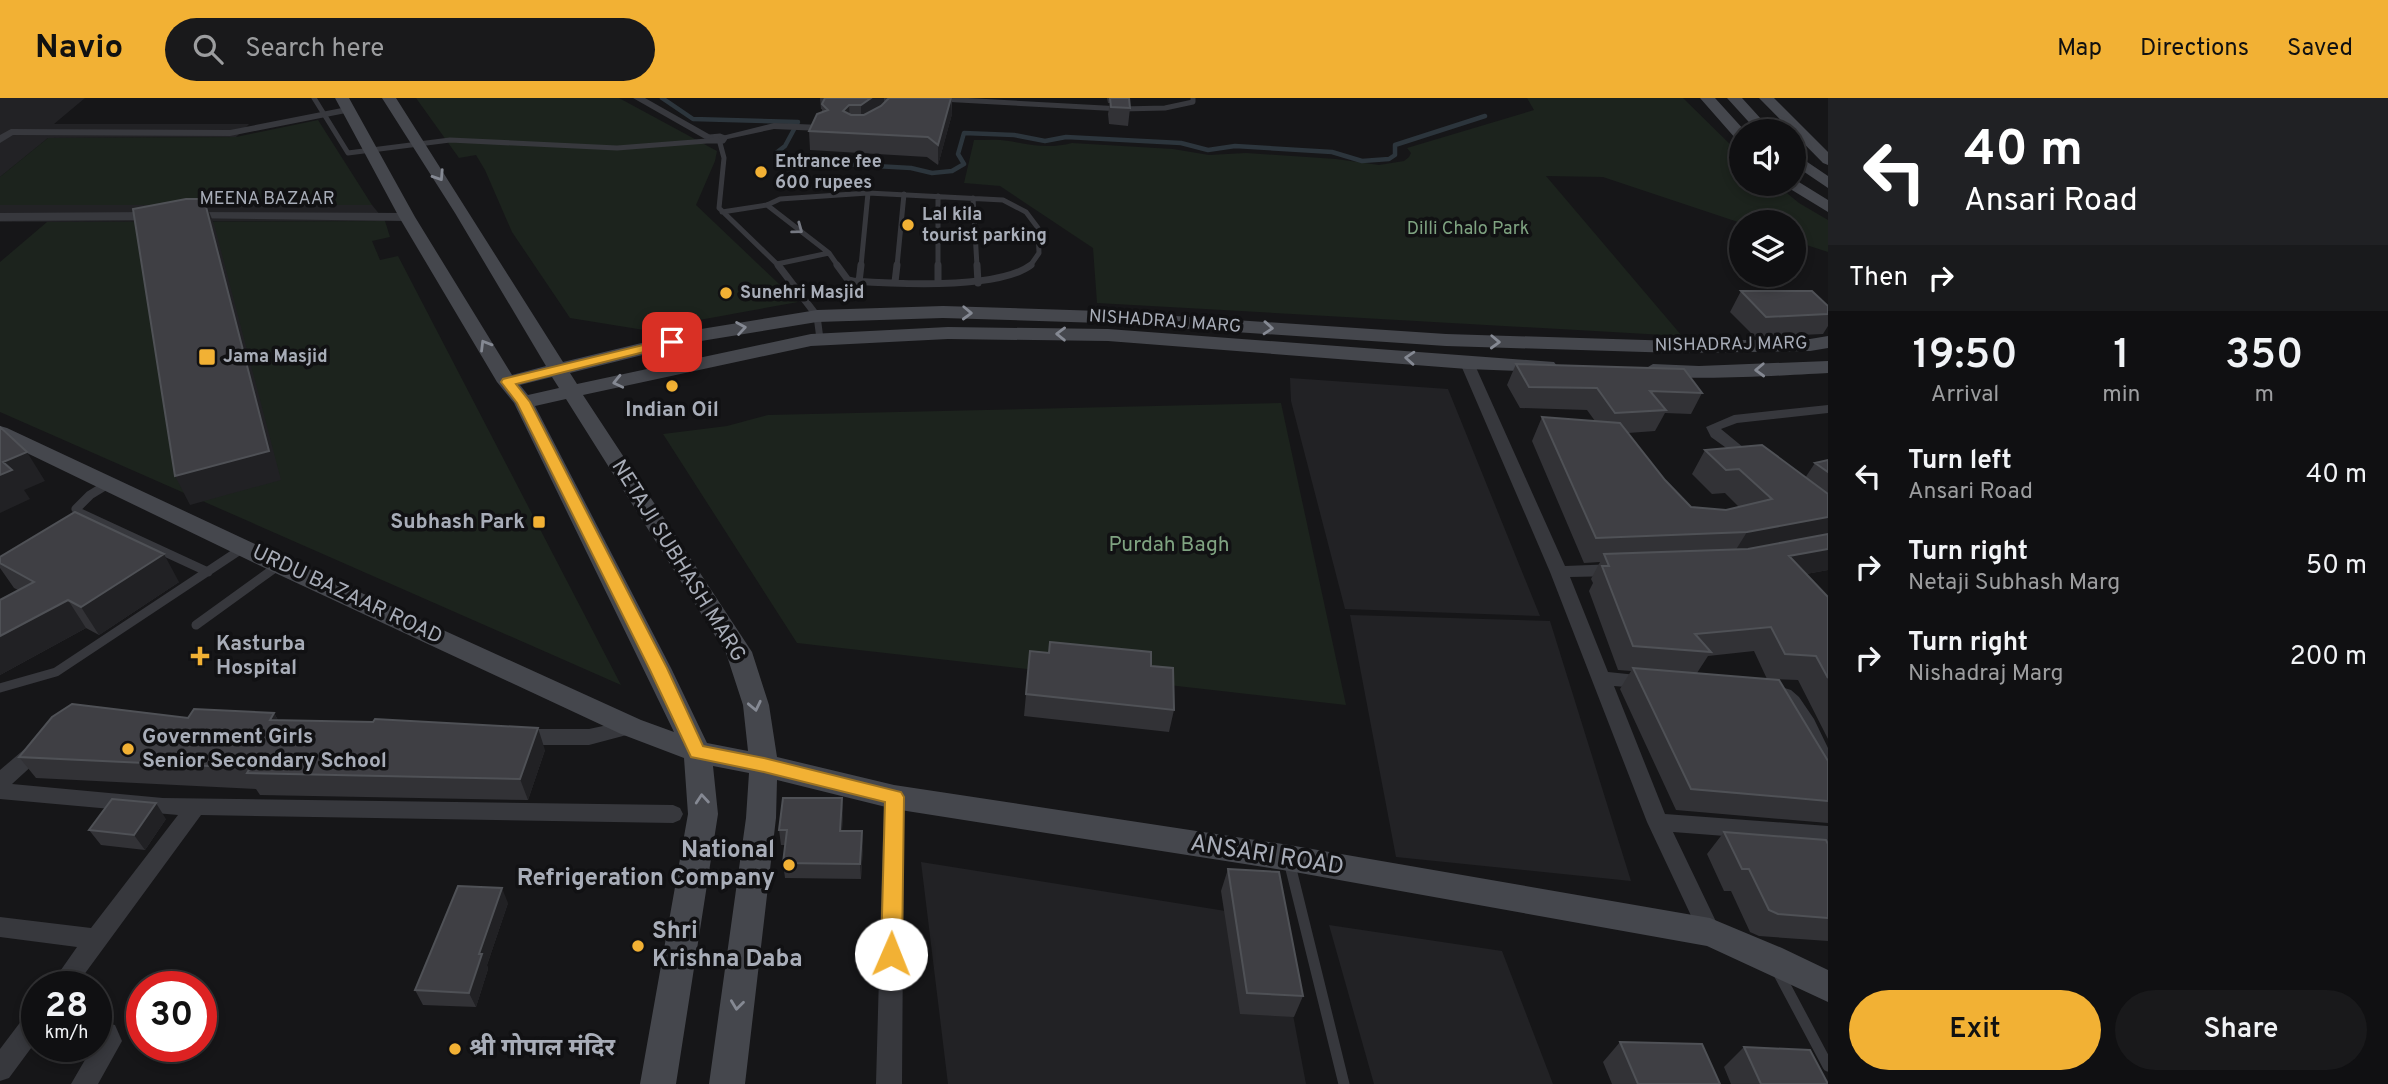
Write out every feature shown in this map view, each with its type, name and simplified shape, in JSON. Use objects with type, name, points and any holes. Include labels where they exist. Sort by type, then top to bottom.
[{"type":"main road","name":"NETAJI SUBHASH MARG","points":[[389,98],[572,393],[739,652],[756,705],[764,765],[761,818],[727,1084]]},
{"type":"main road","points":[[1707,98],[1729,123]]},
{"type":"main road","points":[[1734,98],[1754,119]]},
{"type":"main road","points":[[1766,98],[1828,160]]},
{"type":"main road","points":[[345,104],[407,217],[515,392],[658,668],[697,752],[703,814],[658,1084]]},
{"type":"main road","points":[[1806,167],[1828,183]]},
{"type":"main road","points":[[1806,193],[1828,207]]},
{"type":"main road","name":"NISHADRAJ MARG","points":[[515,392],[557,369],[695,336],[817,316],[943,312],[1101,317],[1446,340],[1677,347],[1810,345],[1828,342]]},
{"type":"main road","name":"NISHADRAJ MARG","points":[[515,392],[572,393],[717,359],[820,339],[948,333],[1108,335],[1466,363],[1562,366]]},
{"type":"main road","name":"NISHADRAJ MARG","points":[[1631,369],[1699,372],[1828,367]]},
{"type":"main road","name":"URDU BAZAAR ROAD","points":[[0,432],[279,565],[631,727],[697,752]]},
{"type":"main road","name":"ANSARI ROAD","points":[[697,752],[764,765],[894,797],[1289,858],[1710,932],[1771,958],[1828,987]]},
{"type":"street","points":[[638,98],[708,139]]},
{"type":"street","points":[[0,140],[11,132],[238,132],[345,104]]},
{"type":"street","points":[[722,140],[782,126],[821,128]]},
{"type":"street","name":"MEENA BAZAAR","points":[[0,217],[407,217]]},
{"type":"street","points":[[1466,363],[1559,572],[1658,822],[1710,932]]},
{"type":"street","points":[[1758,466],[1716,434],[1713,427],[1734,419],[1828,409]]},
{"type":"street","points":[[1559,572],[1639,569]]},
{"type":"street","points":[[1601,678],[1669,684]]},
{"type":"street","points":[[1750,690],[1786,695],[1796,707],[1828,770]]},
{"type":"street","points":[[502,737],[589,737],[631,727]]},
{"type":"street","points":[[0,782],[56,734]]},
{"type":"street","points":[[0,792],[196,806],[673,814]]},
{"type":"street","points":[[889,1084],[894,797]]},
{"type":"street","points":[[73,971],[196,806]]},
{"type":"street","points":[[1658,822],[1828,835]]},
{"type":"street","points":[[0,927],[96,939]]},
{"type":"street","points":[[0,1069],[21,1042]]},
{"type":"street","points":[[84,1084],[97,1062]]},
{"type":"lane","points":[[314,98],[348,153],[416,142],[464,140],[628,149],[660,148],[708,139],[722,140],[726,154],[718,204],[722,212],[777,264],[817,316],[820,339]]},
{"type":"lane","points":[[923,98],[1122,109],[1166,108],[1193,103],[1193,98]]},
{"type":"lane","points":[[722,212],[798,197],[868,193],[1003,200],[1017,204],[1035,221],[1041,235],[1039,254],[1032,265],[1017,274],[978,283],[859,282],[848,280],[830,253],[767,205]]},
{"type":"lane","points":[[859,282],[868,193]]},
{"type":"lane","points":[[895,282],[904,194]]},
{"type":"lane","points":[[938,196],[938,282]]},
{"type":"lane","points":[[973,198],[978,283]]},
{"type":"lane","points":[[777,264],[830,253]]},
{"type":"lane","points":[[110,483],[80,503],[76,509],[78,512],[208,572]]},
{"type":"lane","points":[[0,688],[56,672],[245,547]]},
{"type":"lane","points":[[195,625],[279,565]]},
{"type":"lane","points":[[1289,858],[1344,1084]]},
{"type":"lane","points":[[1771,958],[1828,1066]]},
{"type":"shaded area","points":[[0,98],[85,98],[54,124],[249,124],[236,137],[48,138],[0,177]]},
{"type":"shaded area","points":[[0,205],[372,205],[385,221],[0,222]]},
{"type":"shaded area","points":[[1290,378],[1448,389],[1540,616],[1345,609],[1291,401]]},
{"type":"shaded area","points":[[1350,615],[1550,621],[1631,881],[1396,857]]},
{"type":"shaded area","points":[[921,862],[1275,919],[1306,1084],[948,1084]]},
{"type":"shaded area","points":[[1329,925],[1502,951],[1553,1084],[1374,1084]]},
{"type":"green space","points":[[416,98],[619,98],[717,151],[696,205],[798,302],[644,330],[570,318],[512,232],[476,155],[459,158]]},
{"type":"green space","name":"Dilli Chalo Park","points":[[1527,98],[1683,98],[1729,143],[1729,196],[1791,196],[1828,220],[1828,252],[1806,245],[1806,210],[1729,210],[1729,219],[1603,177],[1546,176],[1682,336],[1097,303],[1093,248],[1000,186],[964,183],[974,140],[1000,140],[1040,146],[1072,143],[1173,149],[1209,155],[1246,153],[1336,159],[1379,165],[1404,161],[1411,153],[1407,148],[1534,110]]},
{"type":"green space","points":[[318,120],[372,205],[0,205],[0,177],[48,138],[236,137]]},
{"type":"green space","points":[[385,221],[390,237],[372,241],[380,260],[398,256],[621,685],[0,412],[0,262],[47,222]]},
{"type":"green space","name":"Purdah Bagh","points":[[1281,403],[1346,705],[797,643],[663,434],[727,426],[768,415]]},
{"type":"building","points":[[825,98],[871,98],[861,105],[849,105],[843,111],[851,115],[864,115],[881,106],[889,98],[951,98],[938,145],[928,137],[809,131],[817,114],[828,110],[822,104]]},
{"type":"building","points":[[1110,98],[1129,98],[1130,108],[1111,107]]},
{"type":"building","name":"Jama Masjid","points":[[186,199],[204,199],[269,451],[175,476],[133,209]]},
{"type":"building","points":[[1741,291],[1812,291],[1828,306],[1828,314],[1766,317]]},
{"type":"building","points":[[1516,364],[1684,369],[1702,393],[1650,391],[1666,410],[1615,413],[1597,388],[1529,387]]},
{"type":"building","points":[[1542,417],[1620,423],[1665,480],[1691,507],[1726,510],[1772,499],[1739,469],[1726,470],[1705,450],[1762,445],[1828,494],[1828,517],[1747,532],[1596,538]]},
{"type":"building","points":[[0,427],[27,452],[3,462],[12,470],[0,475]]},
{"type":"building","points":[[1828,460],[1828,472],[1815,463]]},
{"type":"building","points":[[75,512],[164,554],[81,607],[68,600],[0,636],[0,600],[34,582],[0,563],[0,557]]},
{"type":"building","points":[[1828,534],[1828,549],[1789,556],[1828,597],[1828,678],[1816,656],[1785,654],[1771,627],[1695,634],[1711,652],[1633,646],[1602,566],[1609,566],[1604,554],[1748,549]]},
{"type":"building","points":[[1050,642],[1151,652],[1151,666],[1173,668],[1174,710],[1026,694],[1030,651],[1049,653]]},
{"type":"building","points":[[1633,668],[1779,680],[1828,761],[1828,801],[1691,789]]},
{"type":"building","points":[[72,704],[188,718],[194,709],[274,713],[270,720],[373,722],[375,719],[538,728],[520,779],[247,773],[250,768],[19,757],[52,717]]},
{"type":"building","points":[[783,798],[842,798],[840,831],[862,831],[860,864],[783,863],[787,830],[779,830]]},
{"type":"building","points":[[112,799],[156,803],[134,835],[89,830]]},
{"type":"building","points":[[1724,832],[1826,840],[1828,918],[1778,914],[1769,910],[1749,869],[1742,869]]},
{"type":"building","points":[[1228,869],[1279,872],[1303,996],[1247,993]]},
{"type":"building","points":[[458,886],[502,888],[479,954],[482,954],[469,993],[415,990]]},
{"type":"building","points":[[1620,1042],[1702,1044],[1720,1084],[1638,1084]]},
{"type":"building","points":[[1744,1047],[1810,1050],[1828,1084],[1761,1084]]},
{"type":"waterway","points":[[662,98],[693,119],[798,122],[785,146],[776,153],[777,159],[800,166],[822,163],[911,168],[932,173],[952,171],[964,164],[958,154],[964,133],[1014,135],[1045,141],[1066,137],[1181,143],[1208,150],[1235,146],[1332,152],[1362,161],[1389,159],[1395,155],[1395,145],[1485,116]]},
{"type":"place","name":"Entrance fee 600 rupees","points":[[761,172]]},
{"type":"place","name":"Lal kila tourist parking","points":[[908,225]]},
{"type":"place","name":"Sunehri Masjid","points":[[726,293]]},
{"type":"place","name":"Jama Masjid","points":[[207,357]]},
{"type":"place","name":"Indian Oil","points":[[672,386]]},
{"type":"place","name":"Subhash Park","points":[[539,522]]},
{"type":"place","name":"Kasturba Hospital","points":[[200,656]]},
{"type":"place","name":"Government Girls Senior Secondary School","points":[[128,749]]},
{"type":"place","name":"National Refrigeration Company","points":[[789,865]]},
{"type":"place","name":"Shri Krishna Daba","points":[[638,946]]},
{"type":"place","name":"श्री गोपाल मंदिर","points":[[455,1049]]},
{"type":"route","points":[[672,342],[508,382],[523,402],[658,668],[697,752],[764,765],[894,797],[891,954]]}]
